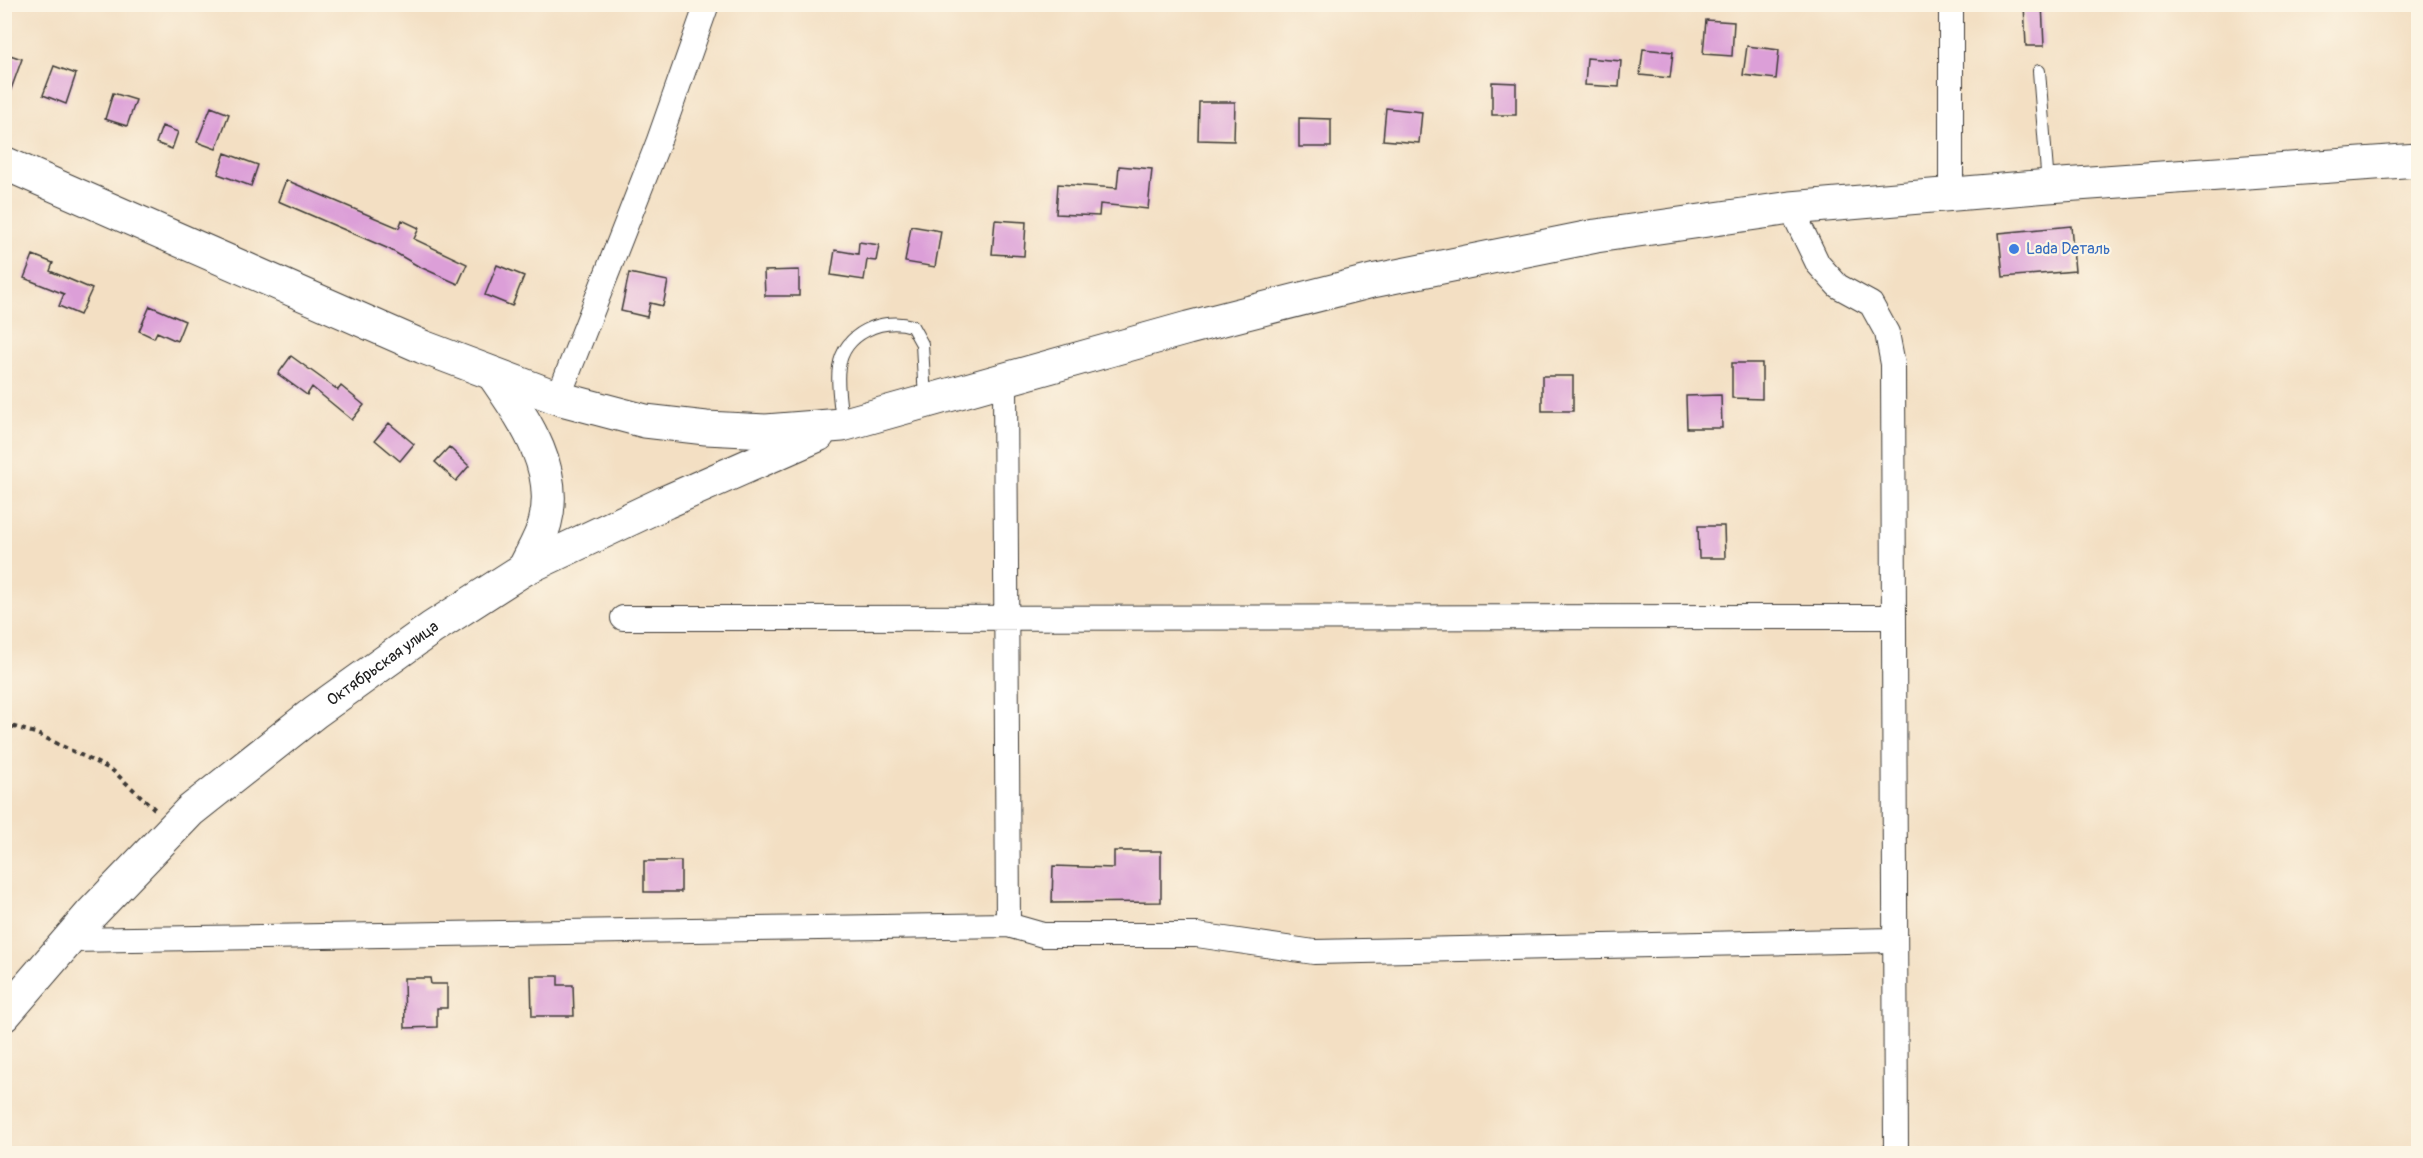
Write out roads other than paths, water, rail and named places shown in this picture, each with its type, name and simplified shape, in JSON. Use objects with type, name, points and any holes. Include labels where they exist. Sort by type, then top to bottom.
[{"type":"street","points":[[558,398],[658,143],[706,4]]},
{"type":"street","points":[[1951,4],[1951,194]]},
{"type":"street","points":[[4,163],[375,327],[558,398],[645,421],[706,428],[766,431],[842,425],[1188,328],[1372,281],[1596,236],[1791,208],[2048,186],[2418,160]]},
{"type":"street","points":[[1791,208],[1818,264],[1838,286],[1871,304],[1887,333],[1893,364],[1896,1154]]},
{"type":"street","points":[[493,374],[528,426],[540,454],[548,486],[545,522],[524,569]]},
{"type":"street","points":[[1005,381],[1008,925]]},
{"type":"street","name":"Октябрьская улица","points":[[4,1015],[68,940],[174,827],[241,769],[315,712],[432,628],[524,569],[666,502],[842,425]]},
{"type":"street","points":[[623,618],[1893,617]]},
{"type":"street","points":[[68,940],[1008,925],[1043,935],[1197,935],[1314,951],[1894,940]]},
{"type":"lane","points":[[2039,71],[2048,186]]},
{"type":"lane","points":[[842,425],[838,366],[850,340],[867,329],[898,322],[912,326],[922,344],[925,402]]},
{"type":"place","name":"Lada Dеталь","points":[[2014,249]]}]
